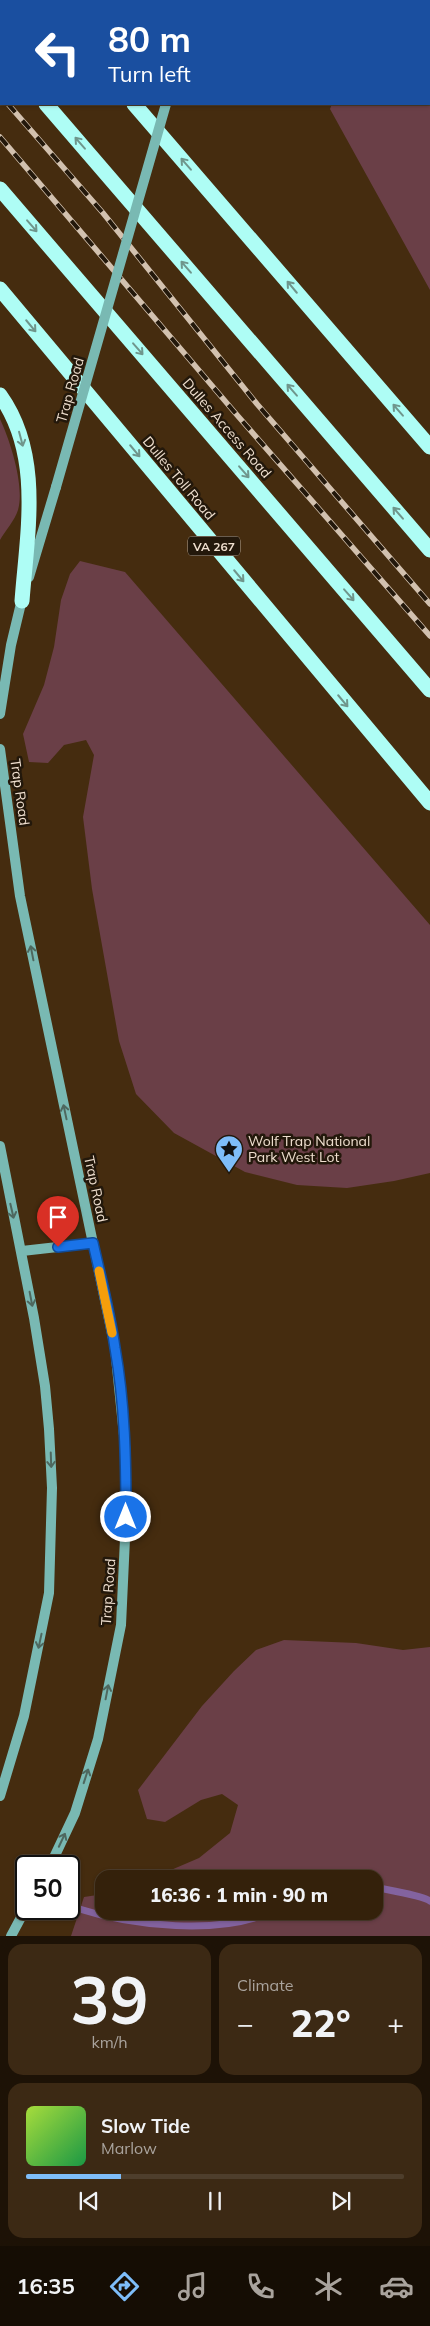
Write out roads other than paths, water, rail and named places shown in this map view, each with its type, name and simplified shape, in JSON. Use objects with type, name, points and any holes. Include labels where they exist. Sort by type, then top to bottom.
[{"type":"highway","points":[[47,105],[430,550]]},
{"type":"highway","points":[[135,105],[430,447]]},
{"type":"highway","name":"Dulles Access Road","points":[[0,188],[430,690]]},
{"type":"highway","name":"Dulles Toll Road","points":[[0,289],[430,803]]},
{"type":"highway","points":[[0,395],[7,405],[20,434],[29,473],[22,601]]},
{"type":"main road","name":"Trap Road","points":[[0,714],[9,654],[22,601],[166,105]]},
{"type":"main road","name":"Trap Road","points":[[0,749],[20,896],[115,1348],[126,1455],[126,1517],[121,1625],[98,1739],[75,1813],[55,1855]]},
{"type":"main road","points":[[0,1146],[34,1318],[49,1429],[52,1488],[49,1593],[24,1716],[0,1796]]},
{"type":"main road","points":[[22,1251],[93,1243]]},
{"type":"main road","points":[[11,1936],[20,1920]]},
{"type":"waterway","points":[[383,1889],[430,1901]]},
{"type":"waterway","points":[[80,1909],[95,1913]]},
{"type":"waterway","points":[[123,1920],[176,1926],[228,1924],[247,1920]]},
{"type":"railway","points":[[9,105],[103,213],[257,404],[430,604]]},
{"type":"railway","points":[[0,137],[237,415],[430,636]]},
{"type":"place","name":"Wolf Trap National Park West Lot","points":[[229,1173]]}]
